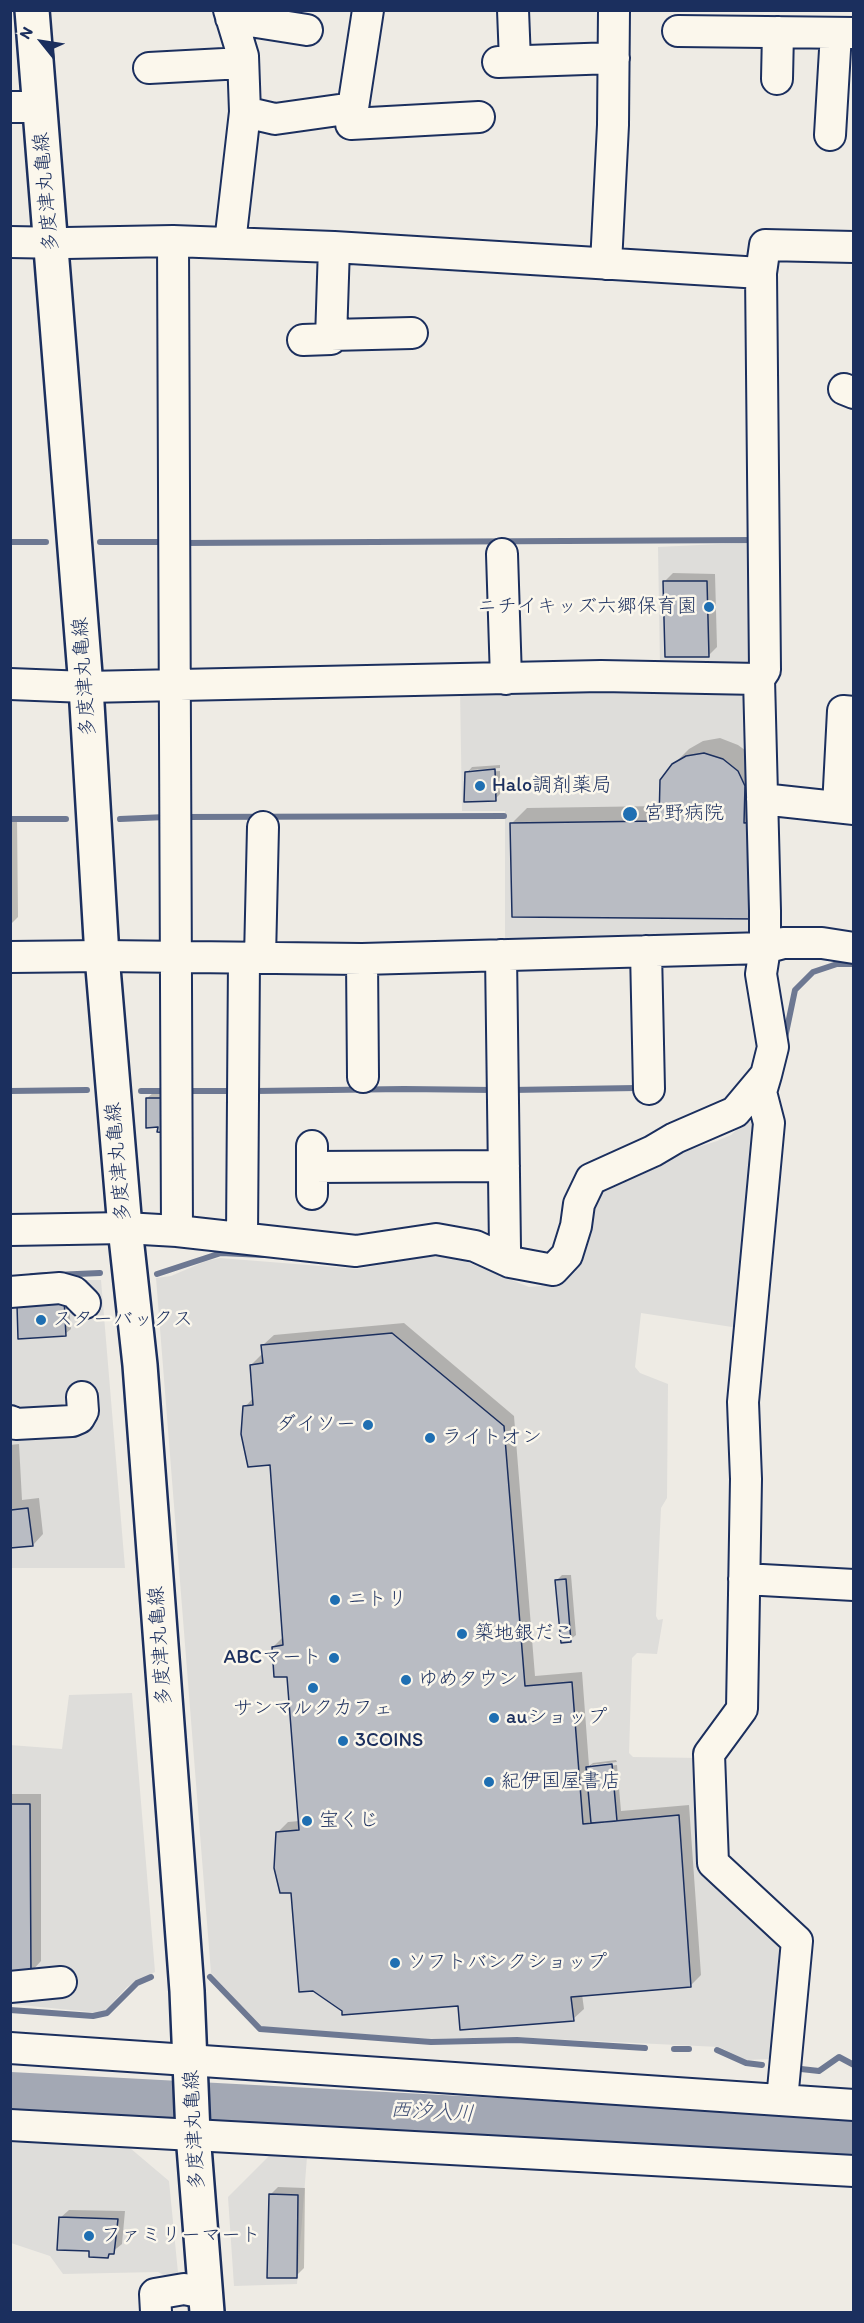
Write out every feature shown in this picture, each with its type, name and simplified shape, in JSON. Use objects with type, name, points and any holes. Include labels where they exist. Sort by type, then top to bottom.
[{"type":"main road","name":"多度津丸亀線","points":[[32,10],[25,107],[51,242],[86,687],[102,956],[125,1228],[140,1360],[206,2303]]},
{"type":"street","points":[[368,10],[351,124],[479,117]]},
{"type":"street","points":[[513,10],[507,62],[614,58]]},
{"type":"street","points":[[606,264],[613,125],[614,10]]},
{"type":"street","points":[[230,243],[245,112],[243,56],[230,14],[307,30]]},
{"type":"street","points":[[678,31],[845,33],[830,135]]},
{"type":"street","points":[[777,79],[778,32]]},
{"type":"street","points":[[149,68],[243,63]]},
{"type":"street","points":[[245,112],[275,119],[353,108]]},
{"type":"street","points":[[10,242],[173,241],[334,246],[761,273]]},
{"type":"street","points":[[173,241],[177,1231]]},
{"type":"street","points":[[782,2100],[797,1941],[713,1863],[709,1754],[742,1709],[746,1479],[743,1402],[769,1123],[763,1084],[773,1047],[761,974],[765,948],[759,679],[765,670],[761,273],[765,245],[854,247]]},
{"type":"street","points":[[334,246],[317,338],[412,333]]},
{"type":"street","points":[[502,554],[506,679]]},
{"type":"street","points":[[10,684],[86,687],[601,676],[759,679]]},
{"type":"street","points":[[762,799],[846,808],[843,711],[854,711]]},
{"type":"street","points":[[242,1238],[252,958],[263,827]]},
{"type":"street","points":[[10,957],[362,959],[765,948],[783,943],[822,943],[854,948]]},
{"type":"street","points":[[646,951],[648,1089]]},
{"type":"street","points":[[501,955],[505,1248]]},
{"type":"street","points":[[362,959],[363,1077]]},
{"type":"street","points":[[10,1230],[125,1228],[177,1231],[356,1251],[436,1239],[475,1246],[510,1262],[553,1270],[567,1255],[576,1226],[579,1204],[591,1179],[735,1112],[763,1084]]},
{"type":"street","points":[[312,1169],[504,1166]]},
{"type":"street","points":[[10,1292],[60,1288],[74,1292],[85,1303]]},
{"type":"street","points":[[10,1421],[16,1424],[72,1421],[79,1418],[83,1411],[82,1397]]},
{"type":"street","points":[[744,1579],[854,1585]]},
{"type":"street","points":[[10,1987],[61,1982]]},
{"type":"street","points":[[10,2048],[191,2069],[854,2105]]},
{"type":"street","points":[[10,2125],[193,2124],[854,2170]]},
{"type":"street","points":[[156,2313],[155,2294],[184,2289],[206,2303]]},
{"type":"shaded area","name":"ニチイキッズ六郷保育園","points":[[760,542],[759,667],[660,667],[658,547]]},
{"type":"shaded area","name":"宮野病院","points":[[746,687],[755,933],[749,938],[505,939],[505,811],[462,811],[460,689]]},
{"type":"shaded area","points":[[756,1120],[745,1329],[641,1313],[635,1367],[640,1373],[668,1384],[667,1498],[661,1508],[656,1616],[658,1620],[663,1619],[657,1654],[637,1653],[632,1658],[629,1753],[633,1757],[701,1758],[698,1848],[779,1941],[782,1968],[770,2059],[746,2060],[719,2047],[510,2037],[429,2039],[260,2027],[211,1973],[156,1278],[171,1276],[206,1261],[220,1258],[358,1269],[427,1256],[457,1258],[529,1287],[552,1285],[565,1278],[576,1264],[588,1242],[593,1226],[593,1209],[598,1196],[615,1182],[686,1151],[731,1135],[744,1123]]},
{"type":"shaded area","points":[[59,1280],[101,1280],[125,1568],[11,1568],[11,1287]]},
{"type":"shaded area","points":[[132,1693],[155,1972],[127,1987],[105,2011],[100,2013],[11,2004],[10,1745],[62,1749],[69,1695]]},
{"type":"shaded area","points":[[10,2141],[130,2148],[169,2181],[179,2283],[158,2272],[63,2274],[50,2256],[11,2243]]},
{"type":"shaded area","points":[[272,2153],[307,2157],[297,2284],[234,2286],[228,2197]]},
{"type":"building","points":[[663,581],[707,581],[709,657],[665,657]]},
{"type":"building","points":[[704,753],[723,759],[738,771],[745,786],[744,823],[757,822],[758,919],[512,917],[510,823],[659,821],[660,780],[672,764],[686,756]]},
{"type":"building","name":"Halo調剤薬局","points":[[495,769],[496,801],[464,802],[465,772]]},
{"type":"building","points":[[146,1098],[170,1098],[169,1133],[157,1132],[158,1127],[146,1128]]},
{"type":"building","name":"スターバックス","points":[[64,1298],[66,1336],[18,1339],[17,1305]]},
{"type":"building","name":"ゆめタウン","points":[[392,1333],[504,1426],[525,1686],[572,1682],[583,1824],[679,1815],[691,1987],[571,1997],[574,2021],[460,2030],[458,2006],[342,2015],[342,2011],[313,1991],[299,1992],[291,1893],[280,1893],[274,1868],[276,1832],[299,1830],[287,1677],[274,1677],[272,1647],[283,1645],[270,1465],[248,1467],[241,1434],[243,1406],[253,1405],[250,1365],[263,1363],[261,1345]]},
{"type":"building","points":[[10,1485],[11,1510],[28,1508],[33,1546],[10,1548]]},
{"type":"building","points":[[566,1579],[571,1642],[561,1643],[555,1580]]},
{"type":"building","points":[[612,1764],[617,1821],[591,1823],[586,1767]]},
{"type":"building","points":[[10,1804],[30,1804],[31,1973],[10,1973]]},
{"type":"building","points":[[269,2194],[298,2195],[297,2278],[267,2278]]},
{"type":"building","points":[[59,2217],[118,2219],[114,2254],[109,2254],[108,2258],[89,2257],[89,2251],[57,2250]]},
{"type":"waterway","points":[[183,543],[756,540]]},
{"type":"waterway","points":[[10,542],[46,542]]},
{"type":"waterway","points":[[100,542],[167,542]]},
{"type":"waterway","points":[[184,817],[504,816]]},
{"type":"waterway","points":[[120,819],[166,817]]},
{"type":"waterway","points":[[10,819],[66,819]]},
{"type":"waterway","points":[[785,1038],[795,990],[813,972],[837,964],[854,964]]},
{"type":"waterway","points":[[511,1090],[636,1088]]},
{"type":"waterway","points":[[10,1091],[87,1090]]},
{"type":"waterway","points":[[256,1091],[494,1090]]},
{"type":"waterway","points":[[141,1091],[167,1091]]},
{"type":"waterway","points":[[185,1091],[234,1091]]},
{"type":"waterway","points":[[157,1274],[221,1253],[264,1255]]},
{"type":"waterway","points":[[32,1276],[100,1273]]},
{"type":"waterway","points":[[10,2010],[93,2016],[107,2013],[137,1983],[151,1977]]},
{"type":"waterway","points":[[210,1977],[260,2029],[431,2042],[517,2040],[645,2048]]},
{"type":"waterway","points":[[674,2049],[689,2049]]},
{"type":"waterway","points":[[717,2050],[746,2063],[762,2065]]},
{"type":"waterway","points":[[792,2068],[819,2071],[839,2057],[854,2065]]},
{"type":"waterway","name":"西汐入川","points":[[10,2091],[854,2136]]},
{"type":"place","name":"ニチイキッズ六郷保育園","points":[[709,607]]},
{"type":"place","name":"Halo調剤薬局","points":[[480,786]]},
{"type":"place","name":"宮野病院","points":[[630,814]]},
{"type":"place","name":"スターバックス","points":[[41,1320]]},
{"type":"place","name":"ダイソー","points":[[368,1425]]},
{"type":"place","name":"ライトオン","points":[[430,1438]]},
{"type":"place","name":"ニトリ","points":[[335,1600]]},
{"type":"place","name":"築地銀だこ","points":[[462,1634]]},
{"type":"place","name":"ABCマート","points":[[334,1658]]},
{"type":"place","name":"ゆめタウン","points":[[406,1680]]},
{"type":"place","name":"サンマルクカフェ","points":[[313,1688]]},
{"type":"place","name":"auショップ","points":[[494,1718]]},
{"type":"place","name":"3COINS","points":[[343,1741]]},
{"type":"place","name":"紀伊国屋書店","points":[[489,1782]]},
{"type":"place","name":"宝くじ","points":[[307,1821]]},
{"type":"place","name":"ソフトバンクショップ","points":[[395,1963]]},
{"type":"place","name":"ファミリーマート","points":[[89,2236]]}]
